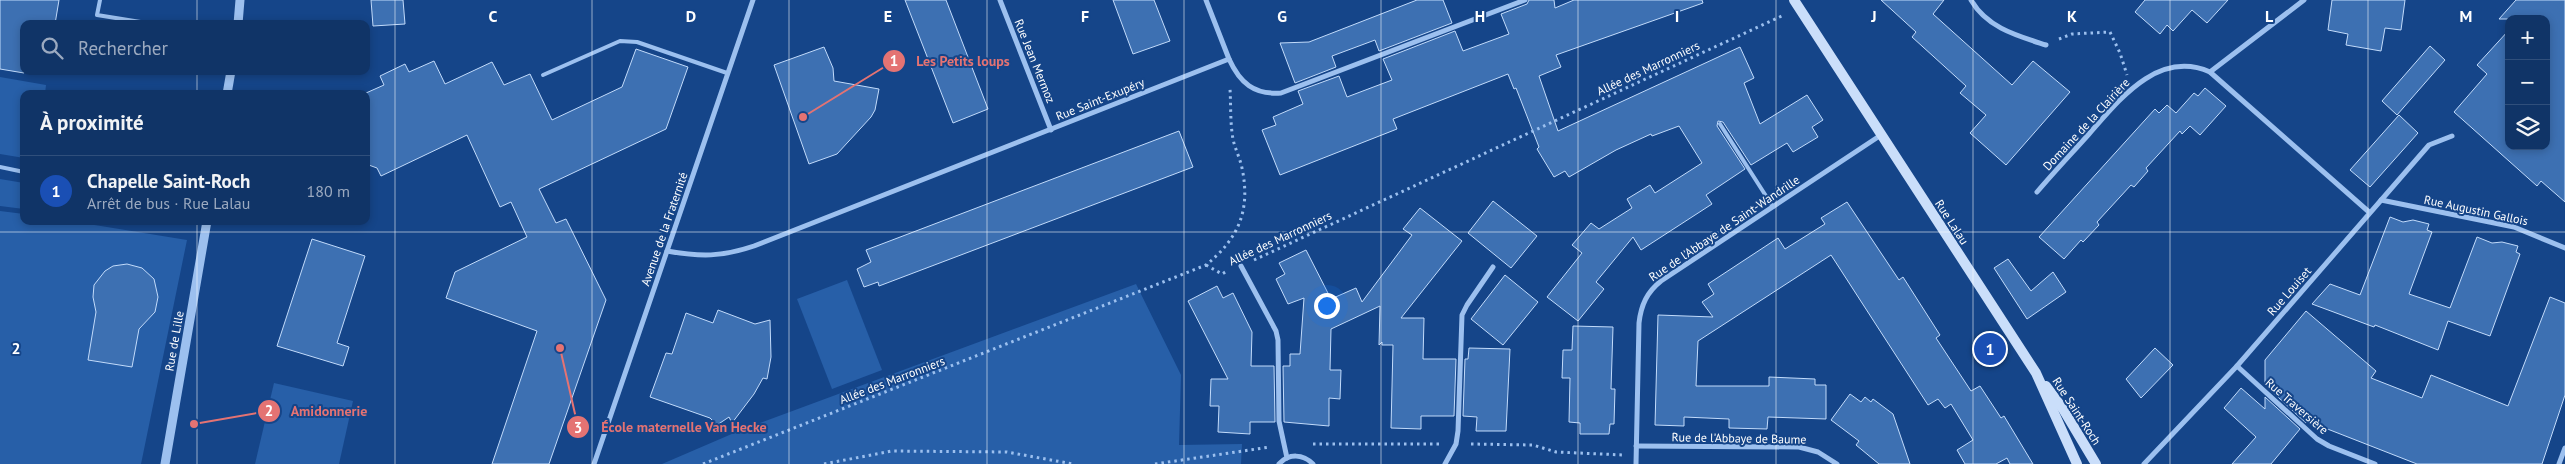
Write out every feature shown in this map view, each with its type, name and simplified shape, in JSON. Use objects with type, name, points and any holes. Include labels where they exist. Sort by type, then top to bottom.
[{"type":"main road","name":"Rue Lalau","points":[[1796,4],[2036,373],[2077,464]]},
{"type":"main road","name":"Rue Saint-Roch","points":[[2036,373],[2063,409],[2096,464]]},
{"type":"street","points":[[238,20],[240,0]]},
{"type":"street","name":"Avenue de la Fraternité","points":[[594,464],[752,0]]},
{"type":"street","name":"Rue Jean Mermoz","points":[[1000,0],[1051,130]]},
{"type":"street","points":[[1206,0],[1229,59],[1242,81],[1252,89],[1271,94],[1282,93],[1525,0]]},
{"type":"street","points":[[1971,0],[1980,12],[1999,28],[2046,45]]},
{"type":"street","points":[[2304,0],[2210,72],[2369,212]]},
{"type":"street","name":"Rue Saint-Exupéry","points":[[667,251],[698,256],[736,252],[1229,59]]},
{"type":"street","name":"Domaine de la Clairière","points":[[2037,192],[2116,103],[2141,80],[2162,70],[2192,67],[2210,72]]},
{"type":"street","points":[[228,90],[229,75]]},
{"type":"street","name":"Rue de l'Abbaye de Saint-Wandrille","points":[[1636,464],[1638,323],[1648,293],[1661,281],[1881,135]]},
{"type":"street","name":"Rue Louiset","points":[[2144,464],[2237,366],[2369,212],[2430,145],[2452,136]]},
{"type":"street","name":"Rue Augustin Gallois","points":[[2381,200],[2514,226],[2565,248]]},
{"type":"street","name":"Rue de Lille","points":[[165,464],[206,225]]},
{"type":"street","points":[[1241,266],[1273,325],[1278,340],[1279,422],[1282,446],[1286,458]]},
{"type":"street","points":[[1445,464],[1452,453],[1457,437],[1462,315],[1466,305],[1493,267]]},
{"type":"street","name":"Rue Traversière","points":[[2237,366],[2317,439],[2329,446],[2375,464]]},
{"type":"street","name":"Rue de l'Abbaye de Baume","points":[[1636,446],[1799,447],[1818,452],[1837,464]]},
{"type":"street","points":[[2559,464],[2565,448]]},
{"type":"street","points":[[1279,464],[1286,458],[1297,456],[1308,459],[1313,464]]},
{"type":"lane","points":[[100,0],[97,15],[128,20]]},
{"type":"lane","points":[[543,75],[620,41],[637,42],[728,73]]},
{"type":"lane","points":[[1720,124],[1773,207]]},
{"type":"lane","points":[[0,168],[20,171]]},
{"type":"path","name":"Allée des Marronniers","points":[[702,464],[1206,265],[1222,274],[1796,4]]},
{"type":"path","points":[[2046,45],[2072,34],[2110,32],[2127,72],[2116,103]]},
{"type":"path","points":[[1206,265],[1223,251],[1232,240],[1239,226],[1245,194],[1242,167],[1233,139],[1229,59]]},
{"type":"path","points":[[1155,464],[1282,446]]},
{"type":"path","points":[[824,464],[892,451],[1007,452],[1073,464]]},
{"type":"shaded area","points":[[0,77],[46,85],[45,90],[20,90],[20,157],[0,154]]},
{"type":"shaded area","points":[[0,179],[20,182],[20,208],[0,206]]},
{"type":"shaded area","points":[[0,211],[20,214],[20,225],[95,225],[187,240],[141,464],[0,464]]},
{"type":"shaded area","points":[[847,280],[882,370],[832,389],[797,299]]},
{"type":"shaded area","points":[[1136,284],[1181,375],[1179,445],[1242,444],[1241,464],[662,464],[741,430]]},
{"type":"shaded area","points":[[274,383],[353,401],[339,464],[255,464]]},
{"type":"building","points":[[0,0],[59,0],[56,20],[20,20],[20,72],[0,69]]},
{"type":"building","points":[[371,0],[403,0],[405,24],[373,26]]},
{"type":"building","points":[[905,0],[946,0],[988,109],[953,123]]},
{"type":"building","points":[[1113,0],[1154,0],[1170,41],[1133,54]]},
{"type":"building","points":[[1417,0],[1443,0],[1452,23],[1379,51],[1375,40],[1332,56],[1336,67],[1295,83],[1280,43],[1309,42]]},
{"type":"building","points":[[1529,0],[1554,0],[1555,8],[1574,0],[1702,0],[1703,3],[1556,55],[1561,67],[1539,76],[1558,131],[1740,47],[1754,78],[1744,83],[1760,124],[1807,95],[1823,120],[1812,127],[1818,137],[1793,152],[1787,143],[1751,165],[1723,122],[1718,121],[1717,126],[1745,169],[1706,195],[1712,204],[1641,250],[1633,237],[1596,282],[1604,289],[1578,321],[1547,297],[1582,253],[1572,245],[1591,223],[1599,229],[1632,208],[1627,199],[1650,185],[1655,193],[1702,163],[1679,126],[1652,136],[1651,134],[1616,150],[1569,177],[1565,171],[1554,177],[1537,149],[1539,147],[1516,88],[1514,89],[1508,74],[1393,119],[1397,129],[1280,175],[1262,130],[1276,125],[1273,117],[1303,104],[1298,91],[1339,76],[1347,97],[1392,80],[1383,59],[1455,31],[1463,51],[1509,34],[1501,14],[1527,4]]},
{"type":"building","points":[[1881,0],[1944,0],[1933,14],[2012,85],[2033,61],[2070,92],[2006,165],[1970,133],[1986,115],[1960,93],[1966,86],[1912,37],[1916,32]]},
{"type":"building","points":[[2145,0],[2228,0],[2207,23],[2192,10],[2173,31],[2167,25],[2160,34],[2135,12]]},
{"type":"building","points":[[2332,0],[2405,0],[2401,30],[2385,28],[2381,51],[2346,45],[2348,34],[2328,30]]},
{"type":"building","points":[[2516,0],[2565,0],[2565,202],[2541,181],[2537,186],[2454,112],[2487,74],[2477,65],[2505,34],[2505,150],[2550,150],[2550,15],[2505,15],[2505,19],[2499,19]]},
{"type":"building","points":[[2430,46],[2445,60],[2397,115],[2382,101]]},
{"type":"building","points":[[824,47],[833,68],[834,81],[879,89],[875,110],[871,117],[837,154],[809,164],[774,65]]},
{"type":"building","points":[[636,49],[688,67],[666,129],[539,189],[556,223],[566,219],[606,300],[549,464],[492,464],[537,331],[446,298],[455,272],[527,237],[511,202],[500,207],[467,135],[381,176],[377,168],[370,165],[370,91],[384,85],[380,76],[405,64],[409,72],[434,61],[445,84],[492,62],[504,85],[530,74],[552,120],[622,87]]},
{"type":"building","points":[[2205,88],[2226,106],[2200,135],[2190,126],[2182,134],[2180,131],[2146,168],[2148,171],[2134,187],[2131,185],[2097,222],[2099,225],[2083,242],[2081,240],[2064,259],[2039,237],[2155,109],[2159,113],[2167,105],[2176,113],[2194,93],[2198,96]]},
{"type":"building","points":[[2399,115],[2418,133],[2370,187],[2350,170]]},
{"type":"building","points":[[1179,131],[1193,167],[879,286],[878,282],[864,287],[857,269],[871,262],[866,250]]},
{"type":"building","points":[[1493,201],[1537,236],[1511,268],[1468,233]]},
{"type":"building","points":[[1847,202],[1899,280],[1903,277],[1940,335],[1936,338],[1971,391],[1980,386],[2001,418],[2004,416],[2033,464],[2010,464],[2007,458],[1996,464],[1965,464],[1957,450],[1973,440],[1951,404],[1945,408],[1938,399],[1928,405],[1831,255],[1698,341],[1696,386],[1769,386],[1769,377],[1815,379],[1815,385],[1826,385],[1826,419],[1768,417],[1767,429],[1729,428],[1729,419],[1684,417],[1684,426],[1655,425],[1658,315],[1713,317],[1702,302],[1714,294],[1708,284],[1778,238],[1785,249],[1825,224],[1821,218]]},
{"type":"building","points":[[1420,208],[1462,241],[1401,318],[1424,318],[1423,359],[1456,359],[1454,416],[1421,416],[1421,429],[1391,428],[1393,345],[1382,345],[1382,342],[1379,345],[1380,306],[1331,329],[1330,370],[1341,370],[1340,399],[1329,398],[1329,426],[1284,422],[1283,366],[1290,366],[1290,354],[1300,354],[1304,298],[1288,304],[1276,279],[1285,274],[1279,263],[1306,250],[1331,299],[1356,288],[1362,302],[1412,235],[1403,229]]},
{"type":"building","points":[[2390,217],[2403,222],[2413,220],[2429,224],[2427,230],[2432,232],[2409,294],[2450,308],[2477,237],[2492,243],[2502,242],[2518,246],[2516,252],[2520,254],[2490,336],[2448,321],[2438,350],[2375,325],[2374,327],[2312,304],[2330,284],[2360,295]]},
{"type":"building","points":[[312,239],[365,256],[337,343],[349,347],[343,366],[277,346]]},
{"type":"building","points":[[2008,259],[2031,291],[2053,272],[2066,292],[2027,319],[1994,268]]},
{"type":"building","points":[[127,264],[142,268],[154,279],[158,297],[155,312],[139,329],[132,367],[88,360],[96,312],[93,297],[94,285],[105,271],[113,266]]},
{"type":"building","points":[[1505,275],[1538,302],[1503,345],[1471,319]]},
{"type":"building","points":[[1217,286],[1223,298],[1233,293],[1252,332],[1251,366],[1274,366],[1275,422],[1250,422],[1250,434],[1218,432],[1219,406],[1210,406],[1211,379],[1228,379],[1188,301]]},
{"type":"building","points":[[2550,297],[2565,303],[2565,395],[2542,464],[2417,464],[2307,421],[2306,423],[2265,385],[2265,360],[2306,311],[2376,371],[2371,378],[2422,398],[2431,375],[2508,406]]},
{"type":"building","points":[[718,310],[755,324],[770,320],[771,357],[767,379],[763,378],[754,394],[732,423],[729,417],[717,425],[710,418],[650,397],[666,353],[672,354],[686,313],[713,323]]},
{"type":"building","points":[[1573,326],[1613,327],[1611,389],[1615,389],[1614,424],[1610,424],[1609,434],[1580,434],[1580,423],[1569,422],[1570,378],[1562,378],[1563,350],[1572,350]]},
{"type":"building","points":[[1469,348],[1510,349],[1506,431],[1476,431],[1477,417],[1463,416],[1465,359],[1468,359]]},
{"type":"building","points":[[2155,348],[2173,365],[2141,398],[2126,379]]},
{"type":"building","points":[[2241,388],[2265,409],[2265,397],[2300,429],[2271,464],[2232,464],[2256,437],[2224,408]]},
{"type":"building","points":[[1850,394],[1861,402],[1865,397],[1871,402],[1873,399],[1893,414],[1910,464],[1879,464],[1856,445],[1859,441],[1831,420]]},
{"type":"place","name":"Les Petits loups","points":[[803,117]]},
{"type":"place","name":"École maternelle Van Hecke","points":[[560,348]]},
{"type":"place","name":"Chapelle Saint-Roch","points":[[1990,349]]},
{"type":"place","name":"Amidonnerie","points":[[194,424]]}]
